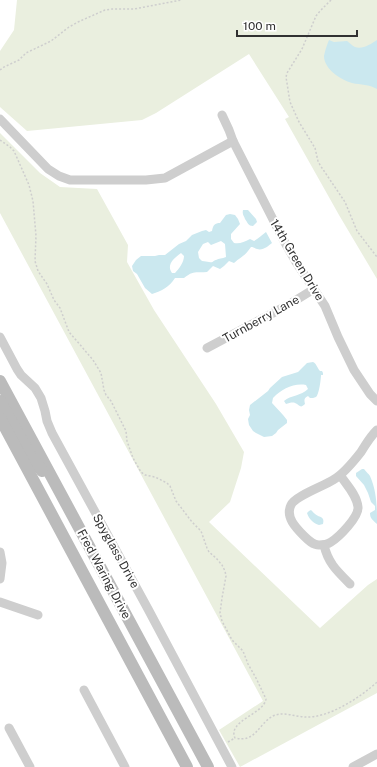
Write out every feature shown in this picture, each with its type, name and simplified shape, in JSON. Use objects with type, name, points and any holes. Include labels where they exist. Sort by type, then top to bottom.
[{"type":"main road","name":"Fred Waring Drive","points":[[0,381],[208,767]]},
{"type":"main road","points":[[0,401],[31,457],[60,493]]},
{"type":"main road","name":"Fred Waring Drive","points":[[0,418],[187,767]]},
{"type":"street","name":"14th Green Drive","points":[[222,115],[233,141],[284,241],[325,306],[354,370],[370,394],[377,401]]},
{"type":"street","points":[[0,119],[48,169],[59,176],[70,180],[146,180],[165,178],[233,141]]},
{"type":"street","name":"Turnberry Lane","points":[[207,348],[288,305],[314,289]]},
{"type":"street","name":"Spyglass Drive","points":[[0,337],[21,375],[35,388],[41,398],[52,433],[148,608],[232,767]]},
{"type":"street","points":[[340,475],[356,500],[358,511],[353,521],[331,542],[324,545],[313,544],[294,526],[290,518],[289,513],[293,501],[332,481],[340,475],[377,430]]},
{"type":"street","points":[[324,545],[331,565],[350,584]]},
{"type":"street","points":[[0,552],[2,563],[0,579]]},
{"type":"street","points":[[0,602],[38,615]]},
{"type":"street","points":[[84,690],[125,767]]},
{"type":"street","points":[[9,728],[30,767]]},
{"type":"street","points":[[353,767],[377,754]]},
{"type":"path","points":[[0,70],[19,60],[26,53],[51,41],[69,27],[105,10],[134,9],[181,0]]},
{"type":"path","points":[[332,0],[316,16],[302,49],[287,73],[286,77],[290,102],[299,122],[315,148],[320,166],[345,202],[357,231],[377,257]]},
{"type":"path","points":[[0,140],[14,151],[29,185],[33,201],[36,229],[35,261],[38,271],[60,308],[69,332],[93,360],[101,373],[104,390],[106,395],[112,401],[126,431],[127,442],[133,458],[141,472],[145,475],[155,477],[170,486],[176,501],[201,531],[209,552],[222,565],[225,571],[226,576],[220,613],[222,621],[232,640],[243,651],[266,699],[263,706],[245,718],[234,729],[235,738],[244,739],[249,737],[268,719],[279,714],[307,717],[327,714],[361,696],[377,682]]},
{"type":"green space","points":[[17,0],[377,0],[377,279],[285,119],[289,117],[249,54],[156,113],[142,120],[27,131],[0,107],[0,51],[14,30]]},
{"type":"green space","points":[[0,133],[40,173],[60,187],[97,189],[128,245],[127,262],[154,310],[216,404],[244,452],[241,468],[230,502],[209,522],[320,628],[368,585],[377,579],[377,693],[240,767],[219,730],[263,701],[0,213]]},
{"type":"water","points":[[329,40],[334,42],[347,41],[358,48],[361,48],[377,40],[377,89],[368,85],[348,82],[338,77],[330,69],[324,56]]},
{"type":"water","points":[[243,210],[248,210],[256,219],[257,222],[253,226],[249,225],[245,219]]},
{"type":"water","points":[[226,215],[235,215],[240,224],[231,234],[231,239],[234,243],[250,239],[254,241],[266,232],[272,243],[261,249],[251,247],[234,263],[229,261],[220,269],[213,266],[207,272],[195,272],[184,278],[175,278],[168,286],[156,293],[152,294],[145,288],[137,274],[133,271],[132,266],[136,260],[141,256],[165,255],[179,244],[186,241],[192,235],[206,230],[209,232],[212,231],[214,225],[220,223]],"holes":[[[221,241],[225,244],[226,257],[212,262],[202,261],[199,258],[198,252],[203,244],[208,242],[211,245]],[[181,253],[184,256],[182,263],[175,273],[172,273],[170,270],[170,264],[173,259]]]},
{"type":"water","points":[[313,362],[323,373],[323,375],[321,375],[317,396],[310,398],[308,396],[304,401],[305,404],[302,406],[294,403],[286,404],[284,401],[308,389],[306,385],[297,385],[284,389],[273,398],[272,403],[287,420],[287,423],[272,436],[264,437],[253,431],[249,425],[248,419],[250,415],[250,405],[268,391],[282,377],[298,372],[307,363]]},
{"type":"water","points":[[362,469],[370,475],[374,488],[377,506],[377,524],[370,515],[370,513],[375,510],[375,506],[371,502],[364,485],[356,476],[356,473]]},
{"type":"water","points":[[311,510],[323,518],[323,524],[319,525],[310,519],[307,513]]}]
